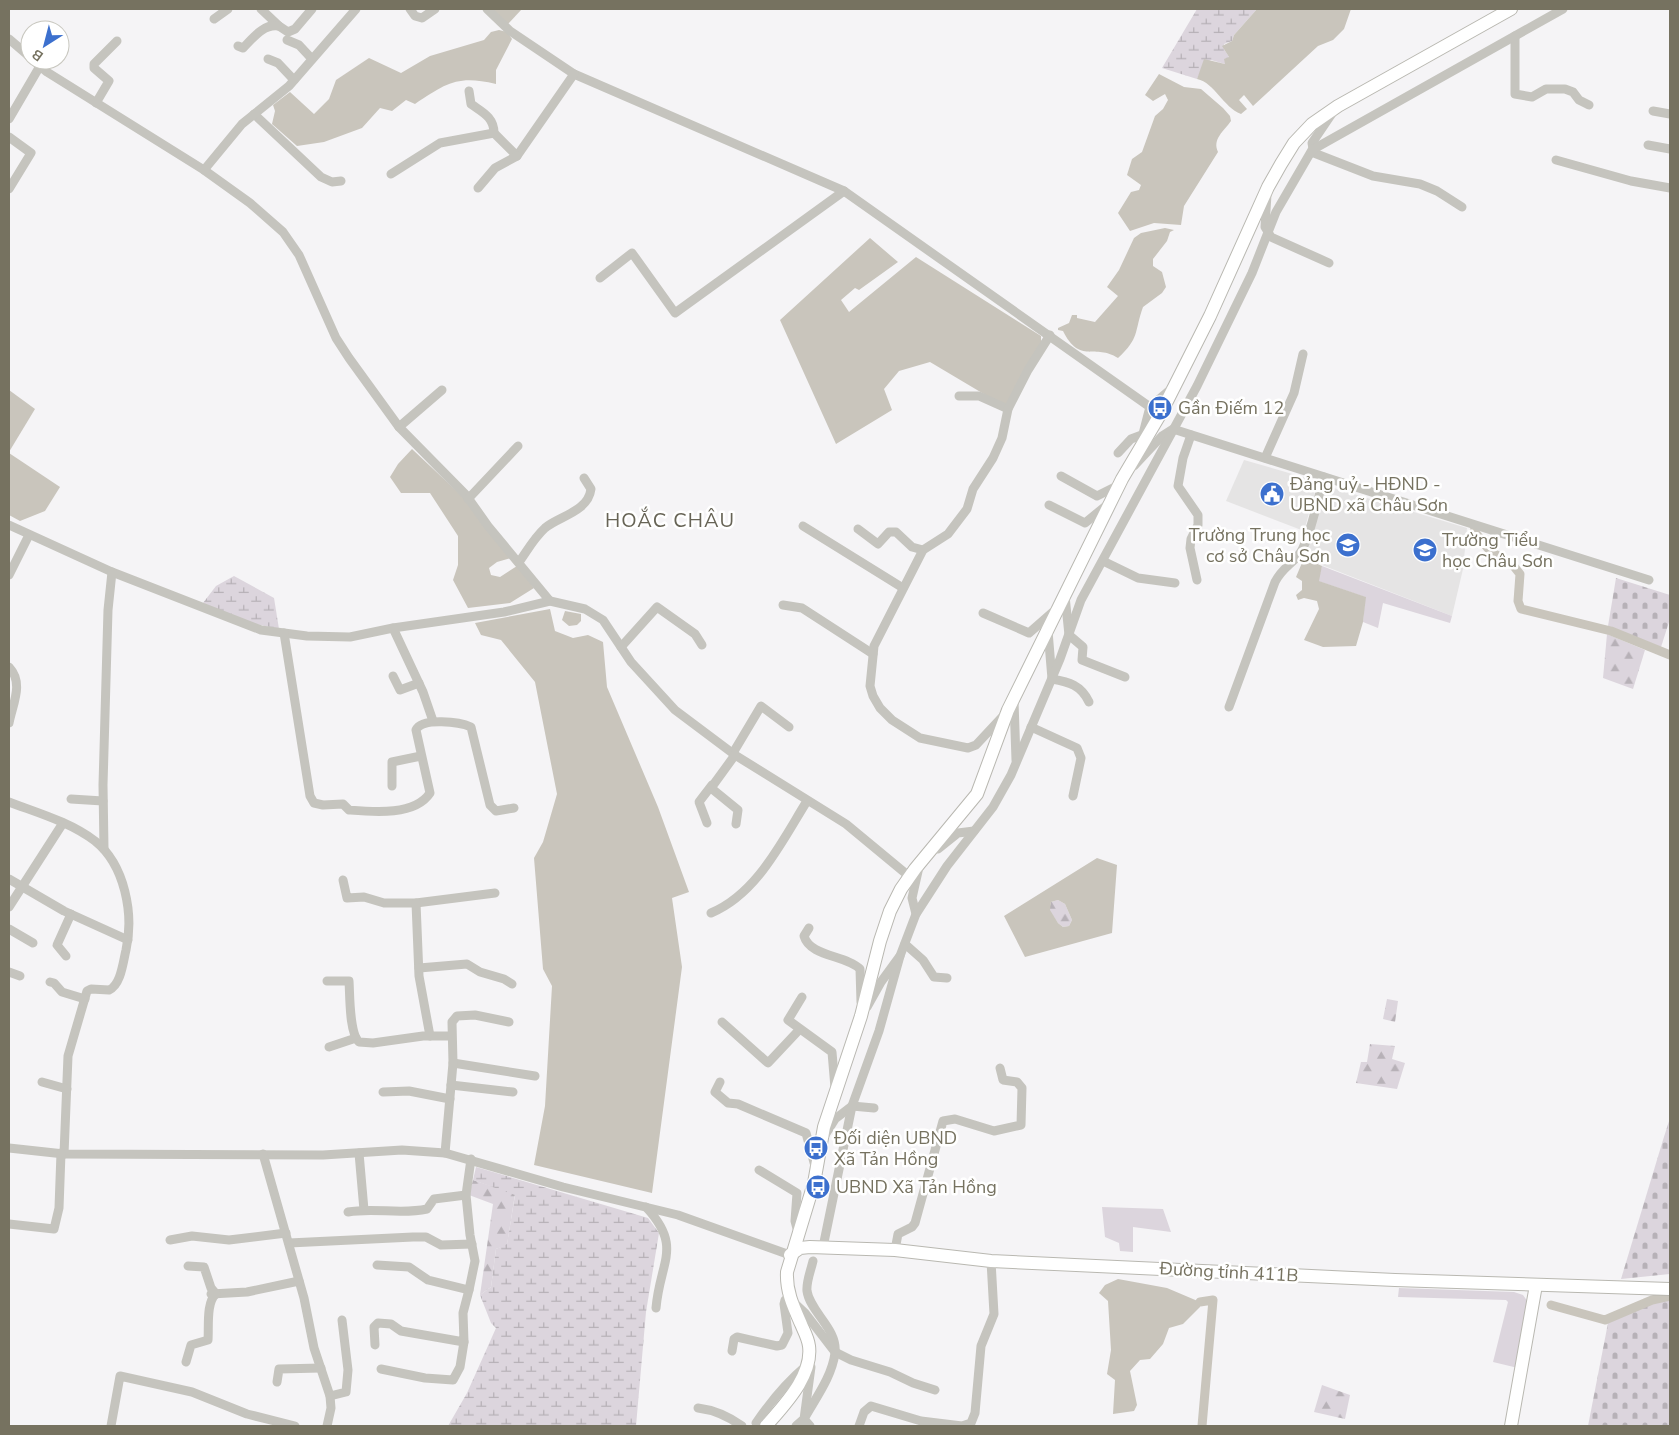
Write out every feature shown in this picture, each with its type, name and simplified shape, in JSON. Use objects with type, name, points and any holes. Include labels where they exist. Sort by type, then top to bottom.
[{"type":"main road","points":[[761,1425],[784,1403],[802,1377],[806,1366],[810,1350],[809,1343],[789,1298],[786,1285],[790,1255],[808,1208],[820,1144],[861,1016],[880,941],[890,911],[910,877],[977,794],[1011,706],[1121,482],[1210,316],[1268,187],[1294,143],[1312,124],[1338,106],[1512,9]]},
{"type":"main road","name":"Đường tỉnh 411B","points":[[790,1255],[800,1248],[895,1250],[991,1261],[1536,1285],[1670,1289]]},
{"type":"main road","points":[[1511,1426],[1536,1285]]},
{"type":"street","points":[[214,19],[228,9]]},
{"type":"street","points":[[261,9],[288,32],[295,29],[312,9]]},
{"type":"street","points":[[204,170],[242,124],[294,80],[356,9]]},
{"type":"street","points":[[410,9],[415,16],[422,18],[435,9]]},
{"type":"street","points":[[487,9],[510,31],[574,74],[844,191],[1150,407]]},
{"type":"street","points":[[1312,150],[1563,9]]},
{"type":"street","points":[[238,46],[243,48],[264,28],[272,25],[279,26]]},
{"type":"street","points":[[1515,36],[1516,94],[1532,97],[1546,89],[1566,89],[1573,92],[1579,100],[1589,105]]},
{"type":"street","points":[[9,39],[20,48]]},
{"type":"street","points":[[287,40],[299,45],[312,59]]},
{"type":"street","points":[[96,103],[109,81],[94,68],[94,64],[117,41]]},
{"type":"street","points":[[268,59],[278,63],[294,80]]},
{"type":"street","points":[[9,119],[34,70]]},
{"type":"street","points":[[47,70],[96,103],[204,170],[250,203],[283,232],[299,255],[336,338],[399,426],[468,499],[550,601]]},
{"type":"street","points":[[478,188],[495,168],[517,156],[574,74]]},
{"type":"street","points":[[469,91],[471,104],[486,113],[494,125],[494,133],[517,156]]},
{"type":"street","points":[[823,1248],[852,1106],[878,1032],[900,956],[916,914],[947,866],[993,807],[1016,763],[1052,679],[1081,600],[1227,328],[1276,212],[1312,150],[1312,143],[1338,106]]},
{"type":"street","points":[[1653,111],[1670,114]]},
{"type":"street","points":[[254,114],[321,176],[332,182],[341,181]]},
{"type":"street","points":[[391,174],[440,142],[494,133]]},
{"type":"street","points":[[9,137],[31,153],[9,189]]},
{"type":"street","points":[[1648,144],[1670,149]]},
{"type":"street","points":[[1312,150],[1318,155],[1373,176],[1420,184],[1437,190],[1462,206]]},
{"type":"street","points":[[1556,160],[1630,181],[1670,188]]},
{"type":"street","points":[[1268,187],[1265,227],[1268,233],[1273,239],[1329,263]]},
{"type":"street","points":[[600,278],[632,253],[675,313],[844,191]]},
{"type":"street","points":[[1011,706],[976,745],[968,748],[920,738],[892,720],[880,708],[873,696],[870,686],[873,654],[874,646],[923,550],[948,534],[967,509],[973,489],[993,458],[1002,438],[1008,408],[1028,370],[1050,335]]},
{"type":"street","points":[[1265,458],[1294,393],[1303,354]]},
{"type":"street","points":[[1118,453],[1131,439],[1146,434],[1150,407],[1174,386]]},
{"type":"street","points":[[399,426],[442,390]]},
{"type":"street","points":[[959,396],[979,396],[1008,408]]},
{"type":"street","points":[[1173,429],[1649,580]]},
{"type":"street","points":[[1061,476],[1097,496],[1121,482],[1162,436],[1173,429]]},
{"type":"street","points":[[1191,435],[1183,458],[1178,486],[1198,515],[1198,525],[1191,539],[1190,548],[1197,580]]},
{"type":"street","points":[[468,499],[518,446]]},
{"type":"street","points":[[1228,707],[1275,582],[1283,569],[1296,559],[1303,548],[1324,477]]},
{"type":"street","points":[[519,562],[540,534],[552,524],[569,516],[587,498],[591,489],[584,478]]},
{"type":"street","points":[[1049,505],[1085,523],[1111,502]]},
{"type":"street","points":[[9,525],[112,572],[261,630],[350,637],[393,628],[504,612],[550,601],[585,609],[603,620],[652,687],[675,710],[734,754],[846,824],[910,877]]},
{"type":"street","points":[[803,526],[903,588]]},
{"type":"street","points":[[858,528],[878,544],[889,532],[896,532],[912,547],[923,550]]},
{"type":"street","points":[[9,575],[29,535]]},
{"type":"street","points":[[1103,561],[1138,578],[1175,583]]},
{"type":"street","points":[[9,1224],[55,1228],[59,1208],[71,1041],[89,989],[109,990],[116,984],[128,940],[129,916],[124,888],[104,848],[103,801],[108,610],[112,572]]},
{"type":"street","points":[[983,612],[1028,633],[1039,626],[1063,599]]},
{"type":"street","points":[[1063,599],[1069,635],[1083,647],[1082,658],[1084,662],[1125,677]]},
{"type":"street","points":[[783,605],[802,608],[873,654]]},
{"type":"street","points":[[621,647],[657,607],[695,634],[702,645]]},
{"type":"street","points":[[393,628],[419,683],[433,721]]},
{"type":"street","points":[[1048,631],[1052,679]]},
{"type":"street","points":[[284,633],[309,786],[314,803],[323,805],[343,804],[346,809],[364,812],[409,808],[429,794],[416,730],[421,724],[433,721],[471,727],[484,783],[490,795],[490,805],[496,811],[514,808]]},
{"type":"street","points":[[9,667],[16,673],[18,682],[9,723]]},
{"type":"street","points":[[393,676],[400,690],[419,683]]},
{"type":"street","points":[[1052,679],[1075,685],[1085,693],[1090,702]]},
{"type":"street","points":[[707,823],[699,802],[734,754],[761,706],[789,727]]},
{"type":"street","points":[[1011,706],[1016,763]]},
{"type":"street","points":[[1031,727],[1077,748],[1081,758],[1073,796]]},
{"type":"street","points":[[392,786],[392,762],[421,756]]},
{"type":"street","points":[[712,785],[711,788],[714,791],[738,810],[736,824]]},
{"type":"street","points":[[71,798],[103,801]]},
{"type":"street","points":[[711,913],[724,908],[745,892],[778,847],[807,801]]},
{"type":"street","points":[[9,802],[63,823],[87,835],[104,848]]},
{"type":"street","points":[[9,907],[63,823]]},
{"type":"street","points":[[916,914],[912,898],[922,861],[952,836],[974,831]]},
{"type":"street","points":[[9,879],[71,914],[128,940]]},
{"type":"street","points":[[343,880],[346,895],[349,899],[364,898],[384,903],[416,902],[496,893]]},
{"type":"street","points":[[416,902],[419,968],[430,1036]]},
{"type":"street","points":[[66,956],[57,945],[71,914]]},
{"type":"street","points":[[809,928],[804,936],[806,941],[822,952],[860,968],[861,1016]]},
{"type":"street","points":[[9,929],[34,943]]},
{"type":"street","points":[[905,944],[923,960],[934,976],[947,978]]},
{"type":"street","points":[[861,1016],[880,982],[900,956]]},
{"type":"street","points":[[419,968],[467,964],[480,972],[504,979],[512,984]]},
{"type":"street","points":[[9,972],[20,976]]},
{"type":"street","points":[[327,980],[349,981],[356,1038],[359,1042],[366,1044],[430,1036],[451,1036]]},
{"type":"street","points":[[50,982],[54,983],[62,992],[85,999]]},
{"type":"street","points":[[802,998],[788,1020],[799,1030],[832,1052],[836,1093]]},
{"type":"street","points":[[445,1153],[453,1063],[452,1022],[458,1016],[475,1015],[509,1022]]},
{"type":"street","points":[[722,1022],[768,1063],[799,1030]]},
{"type":"street","points":[[329,1047],[356,1038]]},
{"type":"street","points":[[453,1063],[535,1076]]},
{"type":"street","points":[[895,1250],[898,1234],[912,1227],[915,1223],[942,1121],[954,1119],[995,1131],[1022,1125],[1022,1088],[1017,1082],[1003,1080],[1000,1068]]},
{"type":"street","points":[[42,1082],[67,1089]]},
{"type":"street","points":[[720,1082],[715,1092],[725,1102],[738,1104],[806,1133],[816,1171]]},
{"type":"street","points":[[451,1086],[513,1092]]},
{"type":"street","points":[[383,1092],[409,1091],[450,1099]]},
{"type":"street","points":[[820,1144],[835,1119],[852,1106],[874,1108]]},
{"type":"street","points":[[9,1148],[62,1154],[323,1155],[402,1150],[445,1153],[563,1187],[678,1215],[790,1255]]},
{"type":"street","points":[[359,1153],[364,1210]]},
{"type":"street","points":[[263,1154],[330,1396],[331,1408],[327,1426]]},
{"type":"street","points":[[381,1369],[453,1380],[460,1367],[464,1342],[463,1313],[475,1265],[466,1195],[471,1159]]},
{"type":"street","points":[[758,1170],[797,1193],[795,1221],[799,1233]]},
{"type":"street","points":[[348,1212],[364,1210],[418,1212],[428,1208],[434,1199],[466,1195]]},
{"type":"street","points":[[646,1207],[658,1220],[667,1239],[667,1250],[658,1285],[656,1308]]},
{"type":"street","points":[[170,1240],[192,1236],[229,1240],[286,1233]]},
{"type":"street","points":[[289,1243],[426,1237],[441,1245],[472,1244]]},
{"type":"street","points":[[807,1423],[827,1378],[835,1352],[828,1326],[808,1295],[807,1284],[813,1261]]},
{"type":"street","points":[[859,1426],[864,1412],[871,1406],[921,1421],[962,1426],[971,1425],[975,1413],[981,1346],[994,1314],[991,1261]]},
{"type":"street","points":[[377,1265],[409,1267],[431,1281],[469,1290]]},
{"type":"street","points":[[186,1362],[191,1345],[208,1340],[210,1307],[213,1294],[204,1267],[188,1266]]},
{"type":"street","points":[[213,1294],[244,1292],[299,1281]]},
{"type":"street","points":[[732,1351],[734,1339],[737,1337],[777,1346],[782,1345],[788,1334],[784,1304],[785,1300],[789,1298],[805,1313],[835,1352],[851,1360],[890,1372],[913,1383],[935,1390]]},
{"type":"street","points":[[330,1396],[346,1392],[348,1370],[342,1320]]},
{"type":"street","points":[[375,1345],[374,1327],[378,1323],[391,1324],[401,1330],[464,1342]]},
{"type":"street","points":[[807,1423],[812,1358],[810,1350]]},
{"type":"street","points":[[761,1425],[772,1399],[806,1366]]},
{"type":"street","points":[[277,1382],[279,1368],[321,1368]]},
{"type":"street","points":[[111,1426],[120,1376],[192,1392],[262,1422],[295,1426]]},
{"type":"street","points":[[698,1408],[716,1412],[742,1426]]},
{"type":"street","points":[[796,1426],[807,1423]]},
{"type":"shaded area","points":[[492,9],[522,9],[508,24]]},
{"type":"shaded area","points":[[1257,9],[1351,9],[1344,29],[1333,40],[1318,46],[1253,106],[1244,95],[1239,100],[1247,109],[1241,114],[1229,106],[1209,85],[1197,79],[1204,59],[1225,64],[1224,59],[1229,57],[1222,46],[1232,41],[1234,35]]},
{"type":"shaded area","points":[[499,30],[507,32],[512,39],[496,70],[496,84],[471,80],[444,86],[415,104],[406,100],[392,111],[380,108],[362,128],[324,142],[297,146],[272,124],[275,111],[273,105],[290,92],[314,114],[329,99],[336,80],[369,58],[401,73],[430,56],[484,40],[491,32]]},
{"type":"shaded area","points":[[1159,74],[1184,87],[1201,89],[1223,108],[1230,116],[1231,121],[1218,139],[1218,152],[1184,206],[1181,225],[1154,223],[1130,231],[1118,213],[1131,192],[1139,190],[1141,185],[1127,175],[1132,159],[1142,152],[1155,116],[1163,109],[1168,100],[1165,94],[1153,101],[1145,95]]},
{"type":"shaded area","points":[[1165,228],[1174,230],[1170,232],[1167,241],[1153,259],[1153,266],[1162,272],[1166,287],[1162,293],[1143,307],[1130,345],[1118,358],[1102,352],[1082,351],[1076,347],[1069,341],[1063,331],[1058,330],[1058,328],[1069,323],[1072,315],[1095,322],[1118,296],[1107,287],[1119,270],[1134,238],[1141,233]]},
{"type":"shaded area","points":[[870,238],[898,262],[859,290],[855,288],[841,300],[849,312],[916,257],[1041,336],[1041,345],[1011,405],[1004,406],[930,362],[899,371],[884,389],[892,410],[836,444],[780,320]]},
{"type":"shaded area","points":[[9,390],[35,409],[9,452]]},
{"type":"shaded area","points":[[412,449],[464,498],[511,558],[497,562],[489,568],[491,575],[500,577],[517,566],[534,588],[510,603],[468,608],[453,580],[458,565],[458,536],[430,493],[401,493],[390,477],[398,464]]},
{"type":"shaded area","points":[[9,453],[60,487],[45,511],[20,521],[9,515]]},
{"type":"shaded area","name":"Đảng uỷ - HĐND - UBND xã Châu Sơn","points":[[1244,460],[1313,480],[1316,488],[1304,531],[1226,501]]},
{"type":"shaded area","points":[[1327,486],[1467,528],[1463,569],[1452,616],[1304,558]]},
{"type":"shaded area","points":[[1304,558],[1322,566],[1319,581],[1366,597],[1363,622],[1356,646],[1323,647],[1304,640],[1319,609],[1317,601],[1304,598],[1298,600],[1296,595],[1302,590],[1302,581],[1296,577]]},
{"type":"shaded area","points":[[550,609],[555,631],[573,638],[588,635],[603,642],[607,687],[658,807],[689,892],[672,898],[682,967],[652,1193],[534,1165],[545,1106],[552,986],[543,969],[534,858],[543,842],[557,794],[535,682],[501,640],[481,635],[475,623]]},
{"type":"shaded area","points":[[565,611],[581,614],[581,621],[577,625],[569,626],[562,620]]},
{"type":"shaded area","points":[[1097,858],[1117,865],[1112,933],[1025,957],[1004,916]],"holes":[[[1058,900],[1065,904],[1072,920],[1069,926],[1063,927],[1058,923],[1050,910],[1051,902]]]},
{"type":"shaded area","points":[[1118,1279],[1167,1288],[1200,1302],[1200,1307],[1183,1324],[1169,1328],[1163,1344],[1150,1359],[1140,1360],[1130,1371],[1137,1405],[1134,1411],[1113,1414],[1115,1380],[1107,1374],[1111,1350],[1108,1301],[1099,1293],[1105,1285]]},
{"type":"green space","points":[[1197,9],[1257,9],[1234,35],[1232,41],[1224,44],[1224,49],[1229,57],[1225,64],[1211,60],[1204,64],[1197,79],[1162,68]]},
{"type":"green space","points":[[1322,566],[1452,616],[1450,623],[1383,603],[1378,628],[1363,622],[1365,597],[1318,581]]},
{"type":"green space","points":[[234,576],[274,598],[279,629],[250,623],[203,603],[216,586]]},
{"type":"green space","points":[[1616,578],[1670,595],[1670,619],[1661,647],[1608,626]]},
{"type":"green space","points":[[1607,634],[1645,650],[1633,689],[1603,678]]},
{"type":"green space","points":[[1058,900],[1065,904],[1072,920],[1069,926],[1063,927],[1058,923],[1049,910],[1051,902]]},
{"type":"green space","points":[[1387,999],[1398,1001],[1395,1022],[1383,1019]]},
{"type":"green space","points":[[1370,1044],[1395,1046],[1392,1059],[1405,1063],[1397,1089],[1356,1083],[1361,1062],[1367,1062]]},
{"type":"green space","points":[[1670,1118],[1670,1274],[1621,1279],[1663,1140]]},
{"type":"green space","points":[[476,1167],[648,1218],[659,1233],[646,1312],[636,1426],[448,1426],[467,1393],[496,1328],[491,1323],[480,1295],[491,1287],[496,1249],[507,1244],[515,1195],[473,1180]]},
{"type":"green space","points":[[473,1180],[515,1194],[507,1245],[496,1249],[491,1287],[480,1295],[493,1204],[469,1195]]},
{"type":"green space","points":[[1102,1207],[1163,1209],[1171,1232],[1133,1227],[1133,1252],[1120,1251],[1119,1243],[1105,1237]]},
{"type":"green space","points":[[1399,1288],[1514,1292],[1523,1295],[1528,1302],[1518,1368],[1493,1362],[1508,1302],[1506,1300],[1398,1297]]},
{"type":"green space","points":[[1670,1299],[1670,1426],[1588,1426],[1608,1323],[1653,1302]]},
{"type":"green space","points":[[1322,1385],[1350,1395],[1345,1419],[1314,1412]]},
{"type":"waterway","points":[[1474,531],[1490,551],[1512,564],[1520,574],[1518,601],[1521,609],[1611,631],[1670,655]]},
{"type":"waterway","points":[[1551,1305],[1605,1320],[1652,1300],[1670,1296]]},
{"type":"waterway","points":[[1200,1302],[1213,1300],[1202,1426]]},
{"type":"place","name":"Gần Điếm 12","points":[[1160,408]]},
{"type":"place","name":"Đảng uỷ - HĐND - UBND xã Châu Sơn","points":[[1272,494]]},
{"type":"place","name":"Trường Trung học cơ sở Châu Sơn","points":[[1348,545]]},
{"type":"place","name":"Trường Tiểu học Châu Sơn","points":[[1425,550]]},
{"type":"place","name":"Đối diện UBND Xã Tản Hồng","points":[[816,1148]]},
{"type":"place","name":"UBND Xã Tản Hồng","points":[[818,1187]]},
{"type":"district","name":"HOẮC CHÂU","points":[[670,520]]}]
